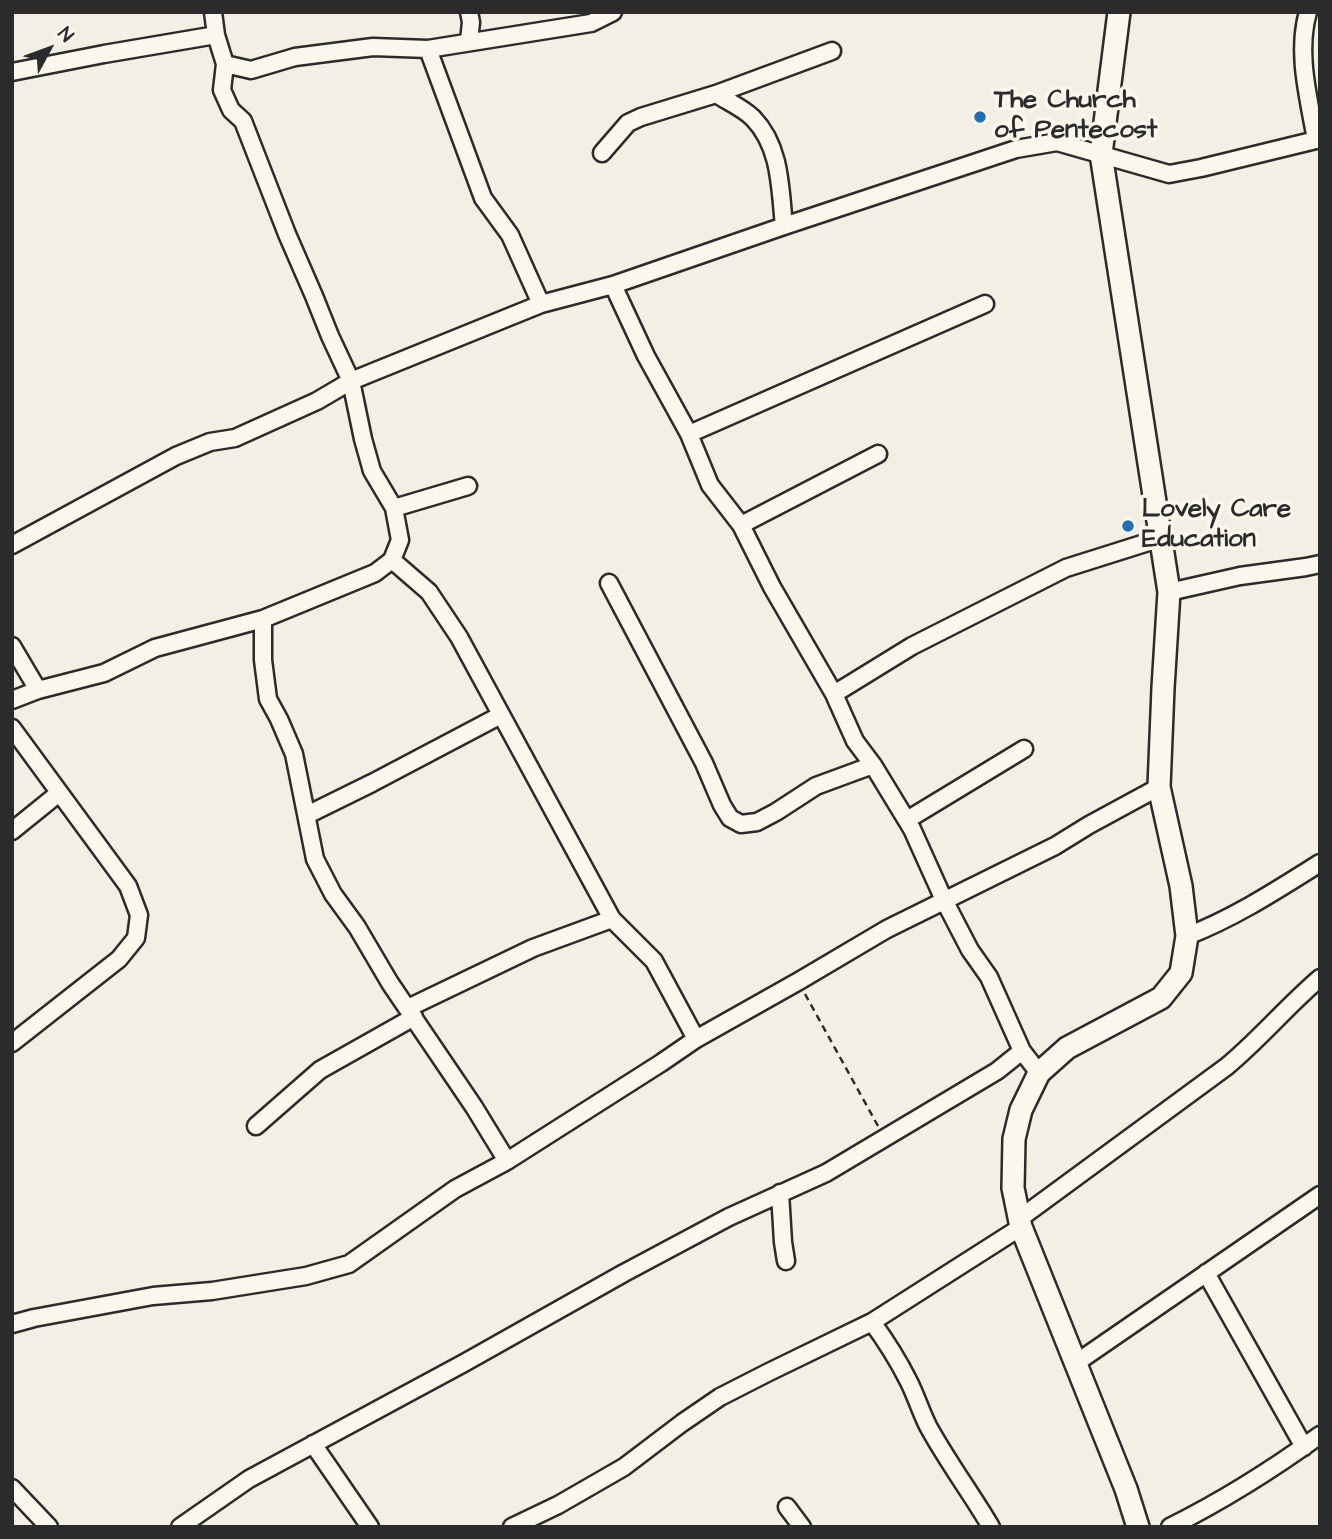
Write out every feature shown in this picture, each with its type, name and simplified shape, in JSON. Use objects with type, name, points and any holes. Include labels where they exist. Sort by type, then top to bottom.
[{"type":"street","points":[[12,700],[38,690],[104,673],[155,648],[263,619],[375,572],[392,560],[400,540],[394,508],[372,471],[351,381],[287,234],[243,121],[231,110],[222,90],[225,64],[216,35],[213,12]]},
{"type":"street","points":[[469,12],[469,41]]},
{"type":"street","points":[[225,64],[251,70],[295,57],[373,47],[428,49],[591,23],[614,12]]},
{"type":"street","points":[[1119,12],[1101,154],[1169,592],[1159,788],[1181,886],[1187,936],[1181,973],[1161,998],[1067,1048],[1039,1073],[1021,1111],[1014,1139],[1013,1188],[1020,1223],[1126,1489],[1138,1527]]},
{"type":"street","points":[[12,545],[176,456],[210,442],[235,438],[317,401],[351,381],[541,304],[613,285],[1016,149],[1058,142],[1169,174],[1318,139],[1304,70],[1304,26],[1308,12]]},
{"type":"street","points":[[12,72],[216,35]]},
{"type":"street","points":[[428,49],[482,198],[510,235],[541,304]]},
{"type":"street","points":[[602,153],[628,122],[716,94],[832,51]]},
{"type":"street","points":[[716,94],[752,117],[767,139],[777,162],[784,226]]},
{"type":"street","points":[[613,285],[646,356],[689,434],[710,485],[741,525],[772,587],[834,694],[855,741],[912,829],[970,950],[989,976],[1023,1051],[1039,1073]]},
{"type":"street","points":[[689,434],[985,304]]},
{"type":"street","points":[[741,525],[878,454]]},
{"type":"street","points":[[394,508],[468,486]]},
{"type":"street","points":[[834,694],[912,646],[1066,568],[1161,538]]},
{"type":"street","points":[[392,560],[429,592],[459,637],[612,919],[654,961],[696,1039]]},
{"type":"street","points":[[1169,592],[1240,576],[1320,564]]},
{"type":"street","points":[[609,583],[705,763],[722,806],[730,818],[741,824],[757,822],[816,786],[873,765]]},
{"type":"street","points":[[263,619],[263,660],[268,699],[294,754],[315,859],[333,894],[507,1161]]},
{"type":"street","points":[[12,646],[38,690]]},
{"type":"street","points":[[307,815],[501,715]]},
{"type":"street","points":[[12,728],[128,886],[139,915],[136,938],[119,958],[12,1043]]},
{"type":"street","points":[[906,820],[1024,749]]},
{"type":"street","points":[[12,1324],[153,1296],[212,1292],[306,1276],[349,1265],[455,1188],[507,1161],[696,1039],[887,929],[1055,846],[1159,788]]},
{"type":"street","points":[[12,831],[59,793]]},
{"type":"street","points":[[1187,936],[1210,927],[1315,872]]},
{"type":"street","points":[[256,1126],[320,1070],[411,1012],[533,948],[612,919]]},
{"type":"street","points":[[512,1527],[538,1521],[558,1505],[624,1467],[720,1397],[872,1322],[1020,1223],[1246,1050],[1294,1000],[1320,978]]},
{"type":"street","points":[[180,1527],[249,1479],[464,1363],[624,1272],[729,1217],[826,1173],[997,1071],[1023,1051]]},
{"type":"street","points":[[780,1193],[786,1261]]},
{"type":"street","points":[[1076,1363],[1320,1195]]},
{"type":"street","points":[[1206,1273],[1304,1447]]},
{"type":"street","points":[[872,1322],[895,1354],[926,1423],[942,1451],[991,1527]]},
{"type":"street","points":[[1170,1527],[1197,1514],[1293,1455],[1320,1435]]},
{"type":"street","points":[[313,1444],[370,1527]]},
{"type":"street","points":[[12,1488],[49,1527]]},
{"type":"street","points":[[787,1507],[802,1527]]},
{"type":"path","points":[[799,981],[884,1139]]},
{"type":"place","name":"The Church of Pentecost","points":[[980,117]]},
{"type":"place","name":"Lovely Care Education","points":[[1128,526]]}]
